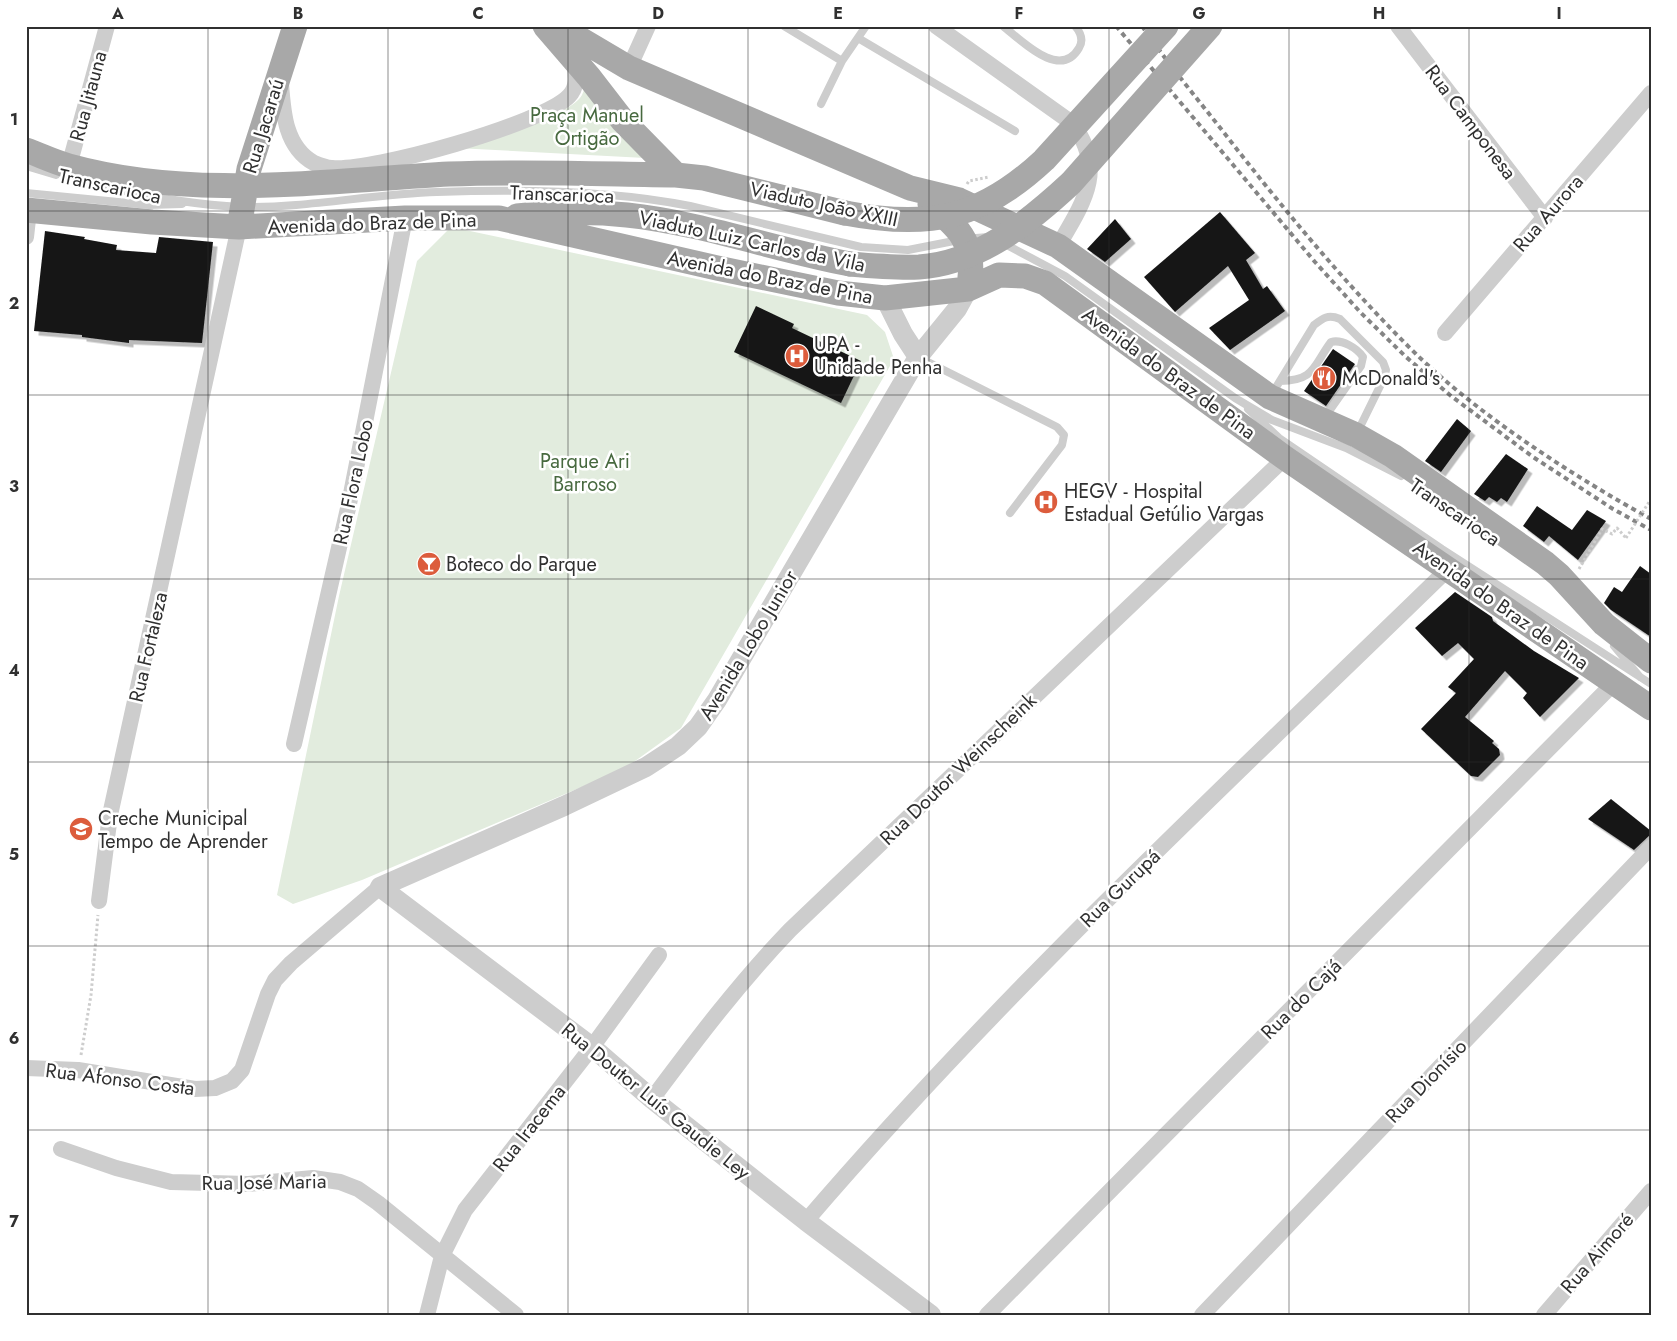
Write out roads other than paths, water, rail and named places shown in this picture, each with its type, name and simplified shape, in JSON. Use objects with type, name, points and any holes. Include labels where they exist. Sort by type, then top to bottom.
[{"type":"main road","name":"Rua Jacaraú","points":[[242,207],[295,26]]},
{"type":"main road","points":[[545,26],[624,121],[676,174]]},
{"type":"main road","name":"Avenida do Braz de Pina","points":[[558,26],[629,68],[910,188],[959,200],[1058,246],[1323,421],[1356,435],[1393,456],[1544,563],[1567,584],[1604,624],[1630,647],[1646,669]]},
{"type":"main road","name":"Viaduto João XXIII","points":[[676,174],[704,178],[846,213],[912,222],[959,214],[982,206],[1026,177],[1044,160],[1166,26]]},
{"type":"main road","name":"Viaduto Luiz Carlos da Vila","points":[[499,218],[580,212],[628,215],[666,221],[850,264],[921,267],[958,257],[999,240],[1050,202],[1071,183],[1210,26]]},
{"type":"main road","name":"Avenida do Braz de Pina","points":[[26,150],[66,171],[165,182],[242,207]]},
{"type":"main road","points":[[242,207],[452,174],[676,174]]},
{"type":"main road","points":[[910,188],[960,235],[970,258],[968,289]]},
{"type":"main road","name":"Avenida do Braz de Pina","points":[[27,204],[152,222],[242,207],[405,218],[499,218],[717,268],[838,293],[895,298],[968,289],[999,275],[1010,274],[1045,283],[1285,458],[1651,708]]},
{"type":"main road","points":[[895,298],[944,263],[951,254],[960,235]]},
{"type":"street","name":"Rua Jitauna","points":[[66,171],[107,26]]},
{"type":"street","points":[[629,68],[648,26]]},
{"type":"street","points":[[936,26],[1072,123],[1083,138],[1090,155],[1091,174],[1088,190],[1058,246]]},
{"type":"street","name":"Rua Camponesa","points":[[1398,26],[1544,218]]},
{"type":"street","points":[[280,73],[288,133],[300,152],[315,163],[332,168],[362,166],[453,145],[544,113],[570,95],[575,86],[576,77],[573,59]]},
{"type":"street","name":"Rua Aurora","points":[[1446,333],[1651,94]]},
{"type":"street","points":[[26,237],[27,204]]},
{"type":"street","name":"Rua Fortaleza","points":[[99,901],[110,815],[242,207]]},
{"type":"street","name":"Rua Flora Lobo","points":[[294,744],[349,504],[405,218]]},
{"type":"street","name":"Avenida Lobo Junior","points":[[380,887],[564,806],[646,767],[678,746],[698,727],[717,700],[918,357],[957,308],[968,289]]},
{"type":"street","points":[[895,298],[903,334],[918,357]]},
{"type":"street","name":"Rua Doutor Weinscheink","points":[[652,1099],[718,1010],[790,930],[1285,458]]},
{"type":"street","name":"Rua Gurupá","points":[[806,1221],[891,1122],[1033,973],[1448,569]]},
{"type":"street","name":"Rua do Cajá","points":[[987,1315],[1614,683]]},
{"type":"street","name":"Rua Dionísio","points":[[1202,1315],[1651,847]]},
{"type":"street","name":"Rua Doutor Luís Gaudie Ley","points":[[380,887],[592,1047],[652,1099],[806,1221],[931,1315]]},
{"type":"street","name":"Rua Afonso Costa","points":[[26,1068],[78,1070],[195,1089],[215,1088],[232,1081],[242,1070],[268,994],[275,980],[380,887]]},
{"type":"street","name":"Rua Iracema","points":[[426,1315],[442,1256],[465,1210],[592,1047],[660,955]]},
{"type":"street","name":"Rua José Maria","points":[[61,1149],[116,1168],[171,1182],[248,1184],[313,1178],[340,1182],[358,1189],[378,1203],[516,1315]]},
{"type":"street","name":"Rua Aimoré","points":[[1544,1315],[1651,1190]]},
{"type":"lane","points":[[784,26],[842,61]]},
{"type":"lane","points":[[821,104],[842,61],[866,26]]},
{"type":"lane","points":[[1004,26],[1043,57],[1056,61],[1066,59],[1079,49],[1082,40],[1081,33],[1075,26]]},
{"type":"lane","points":[[858,38],[1015,131]]},
{"type":"lane","name":"Transcarioca","points":[[26,166],[66,171]]},
{"type":"lane","name":"Transcarioca","points":[[99,185],[194,203],[242,207],[290,205],[438,192],[587,194],[662,200],[862,247],[908,250],[960,235],[988,237],[996,239],[1065,276],[1235,398],[1272,420],[1346,448],[1412,482]]},
{"type":"lane","name":"Transcarioca","points":[[27,204],[149,205],[194,203]]},
{"type":"lane","points":[[1275,389],[1314,326],[1324,317],[1333,316],[1340,319],[1383,362],[1386,370],[1384,378],[1356,435]]},
{"type":"lane","points":[[1275,389],[1303,379],[1310,374],[1331,342],[1343,342],[1360,352],[1363,357],[1361,366],[1323,421]]},
{"type":"lane","points":[[918,357],[1057,427],[1064,435],[1062,445],[1010,513]]},
{"type":"lane","name":"Transcarioca","points":[[1235,398],[1280,438],[1500,588],[1646,669]]},
{"type":"lane","name":"Transcarioca","points":[[1436,498],[1461,513],[1500,542]]},
{"type":"lane","name":"Transcarioca","points":[[1606,639],[1646,669],[1651,684]]},
{"type":"railway","points":[[1116,26],[1315,262],[1361,313],[1405,356],[1451,396],[1533,457],[1613,509],[1651,530]]},
{"type":"railway","points":[[1142,26],[1175,71],[1298,225],[1367,304],[1416,354],[1469,400],[1528,444],[1590,484],[1651,519]]},
{"type":"place","name":"UPA - Unidade Penha","points":[[797,356]]},
{"type":"place","name":"McDonald's","points":[[1324,378]]},
{"type":"place","name":"HEGV - Hospital Estadual Getúlio Vargas","points":[[1046,502]]},
{"type":"place","name":"Boteco do Parque","points":[[429,564]]},
{"type":"place","name":"Creche Municipal Tempo de Aprender","points":[[81,829]]},
{"type":"park label","name":"Praça Manuel Ortigão","points":[[587,126]]},
{"type":"park label","name":"Parque Ari Barroso","points":[[585,472]]}]
